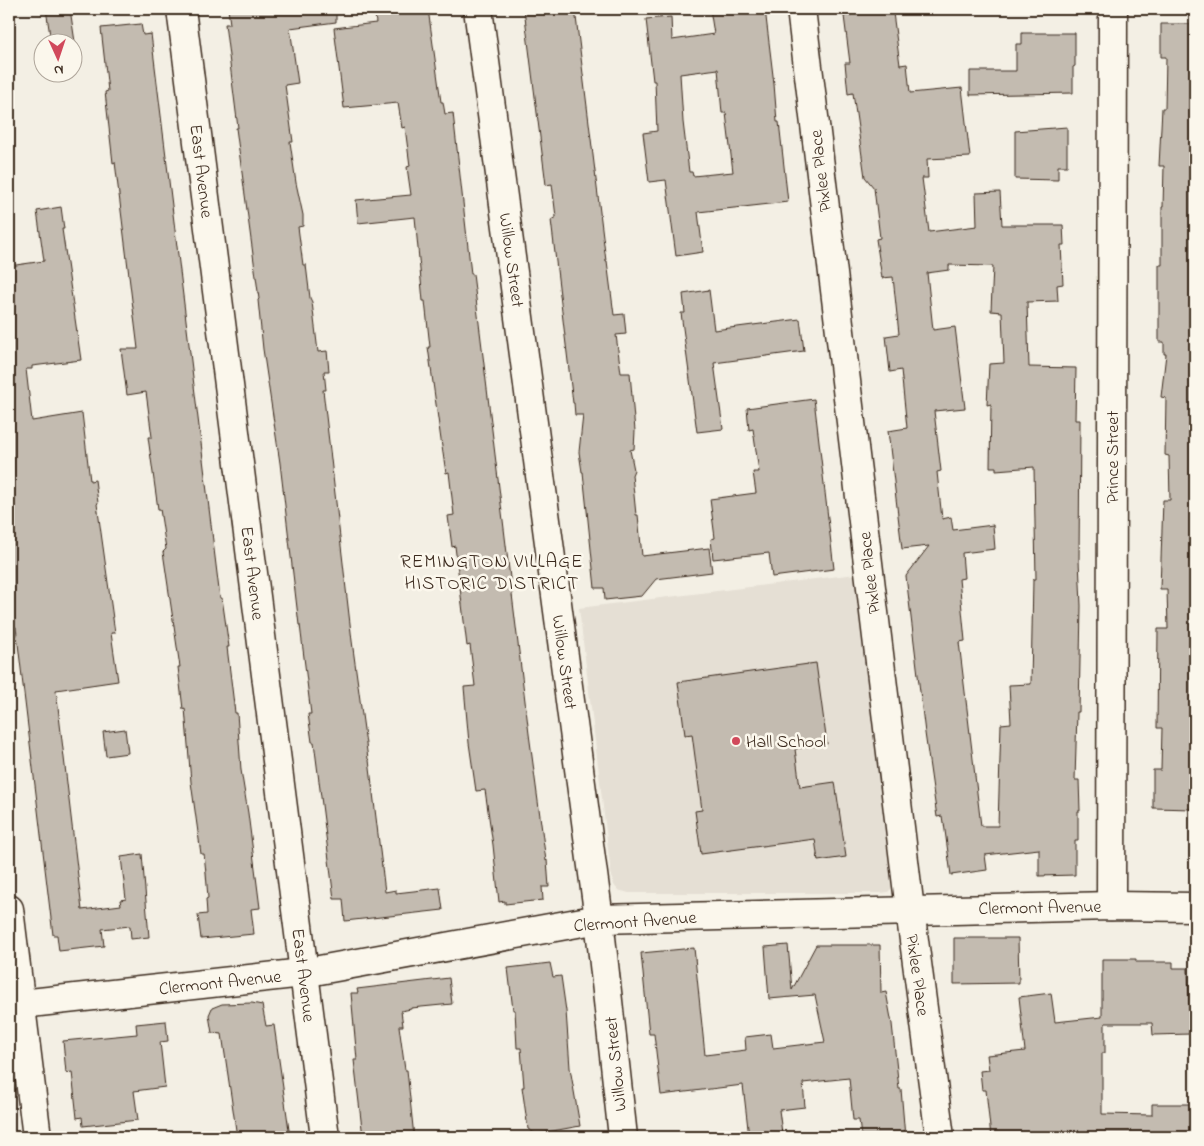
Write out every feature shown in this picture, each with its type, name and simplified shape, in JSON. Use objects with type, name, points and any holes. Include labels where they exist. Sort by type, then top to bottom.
[{"type":"street","name":"East Avenue","points":[[181,9],[325,1137]]},
{"type":"street","name":"Willow Street","points":[[478,9],[599,919],[623,1137]]},
{"type":"street","name":"Pixlee Place","points":[[801,9],[910,910],[940,1137]]},
{"type":"street","name":"Prince Street","points":[[1111,906],[1113,9]]},
{"type":"street","name":"Clermont Avenue","points":[[21,1004],[303,973],[599,919],[910,910],[1111,906],[1195,907]]},
{"type":"street","points":[[9,909],[37,1137]]},
{"type":"shaded area","name":"Hall School","points":[[856,574],[893,887],[888,892],[881,893],[629,893],[618,890],[614,885],[611,873],[579,608]]},
{"type":"building","points":[[46,9],[70,9],[73,32],[49,32]]},
{"type":"building","points":[[228,9],[336,9],[336,22],[290,28],[298,83],[285,85],[293,142],[290,142],[303,215],[303,226],[298,227],[303,265],[306,265],[312,302],[318,352],[327,351],[329,371],[324,371],[326,390],[323,390],[352,641],[385,892],[396,890],[396,893],[440,888],[443,910],[345,921],[343,899],[334,899],[314,742],[312,742],[308,714],[311,714],[236,128],[238,128],[225,24],[230,24]]},
{"type":"building","points":[[378,9],[428,9],[441,102],[443,102],[445,114],[453,113],[471,274],[473,274],[529,734],[547,860],[549,887],[542,887],[543,900],[505,904],[505,901],[499,902],[485,790],[476,791],[464,687],[475,686],[470,645],[467,646],[455,546],[452,547],[448,516],[454,515],[449,472],[446,473],[428,347],[430,347],[425,301],[423,301],[415,217],[358,223],[356,200],[411,195],[407,167],[410,166],[405,127],[402,128],[398,103],[344,108],[334,28],[376,23],[375,15],[379,14]]},
{"type":"building","points":[[524,9],[575,9],[614,315],[624,314],[626,334],[616,335],[621,373],[630,373],[635,431],[634,449],[630,450],[634,470],[632,475],[642,556],[709,548],[712,572],[656,579],[642,596],[605,600],[604,588],[595,588],[583,472],[579,452],[583,415],[575,415],[573,403],[551,220],[556,217],[552,184],[546,185]]},
{"type":"building","points":[[710,9],[765,9],[788,202],[698,212],[703,252],[676,256],[666,180],[649,182],[643,133],[657,131],[655,81],[653,81],[646,19],[671,17],[672,40],[714,34]],"holes":[[[718,69],[722,113],[726,113],[733,172],[693,176],[692,172],[689,172],[680,74]]]},
{"type":"building","points":[[878,10],[893,13],[900,65],[907,64],[910,93],[962,88],[970,157],[927,159],[928,178],[922,178],[929,232],[977,226],[976,193],[1000,192],[1002,225],[1063,225],[1064,245],[1061,245],[1063,284],[1057,285],[1058,301],[1027,302],[1029,367],[1076,368],[1075,420],[1080,420],[1079,560],[1081,606],[1079,712],[1077,712],[1075,780],[1079,780],[1080,811],[1078,811],[1078,841],[1075,841],[1075,875],[1039,876],[1039,849],[985,855],[987,870],[951,875],[944,823],[942,816],[937,817],[906,576],[929,546],[902,549],[888,431],[907,428],[901,370],[890,372],[886,336],[899,334],[893,277],[882,278],[876,239],[880,238],[874,188],[865,177],[853,93],[848,94],[845,63],[850,63],[844,16]],"holes":[[[949,265],[993,266],[991,311],[1002,312],[1004,363],[989,364],[987,405],[991,404],[990,467],[996,467],[996,470],[1034,467],[1036,579],[1033,579],[1031,684],[1009,685],[1011,723],[1001,724],[998,826],[981,826],[959,642],[965,641],[959,579],[964,578],[962,553],[995,549],[993,525],[953,530],[951,517],[942,519],[937,472],[941,471],[934,411],[965,408],[955,327],[933,330],[927,273],[949,270]]]},
{"type":"building","points":[[141,24],[143,35],[151,34],[220,598],[222,598],[229,647],[227,647],[235,713],[237,713],[241,770],[260,908],[251,909],[254,934],[201,939],[198,915],[207,914],[206,873],[204,854],[201,854],[191,782],[185,708],[183,709],[178,667],[180,667],[163,552],[166,549],[160,509],[158,509],[148,437],[152,437],[146,392],[127,395],[121,349],[138,349],[115,162],[113,163],[105,92],[108,91],[101,28]]},
{"type":"building","points":[[1161,24],[1195,24],[1195,730],[1192,730],[1192,809],[1153,808],[1153,770],[1161,770],[1162,728],[1157,728],[1158,629],[1168,629],[1167,589],[1160,589],[1163,500],[1170,500],[1169,456],[1165,455],[1166,398],[1161,397],[1166,354],[1164,354],[1164,342],[1159,342],[1159,265],[1162,265],[1164,166],[1159,166],[1162,108],[1165,108],[1166,57],[1161,57]]},
{"type":"building","points":[[1022,33],[1075,33],[1073,93],[970,95],[970,71],[1016,71],[1016,44],[1022,44]]},
{"type":"building","points":[[1067,127],[1067,166],[1058,166],[1058,180],[1015,179],[1015,131]]},
{"type":"building","points":[[61,207],[64,229],[62,229],[81,360],[32,366],[32,369],[26,369],[32,421],[82,413],[90,481],[95,480],[115,633],[111,633],[118,681],[56,690],[82,910],[121,905],[120,900],[126,899],[121,857],[142,854],[149,937],[131,939],[130,926],[102,929],[104,946],[59,951],[57,935],[53,935],[16,627],[11,623],[14,618],[9,565],[9,266],[44,261],[37,211]]},
{"type":"building","points":[[709,290],[714,330],[800,319],[804,351],[714,363],[723,429],[697,432],[681,313],[685,313],[683,294]]},
{"type":"building","points":[[814,399],[834,569],[772,577],[769,553],[713,559],[711,539],[715,538],[710,499],[756,493],[753,472],[759,472],[753,429],[749,430],[747,408]]},
{"type":"building","points":[[816,663],[827,744],[795,749],[800,787],[835,782],[846,857],[818,861],[815,839],[701,854],[695,811],[702,810],[692,734],[685,735],[678,682]]},
{"type":"building","points":[[125,729],[128,753],[106,756],[103,732]]},
{"type":"building","points":[[954,938],[1018,938],[1019,983],[954,984]]},
{"type":"building","points":[[788,945],[792,990],[816,945],[880,945],[881,993],[886,992],[892,1024],[899,1089],[901,1089],[905,1137],[861,1137],[859,1120],[853,1120],[849,1078],[803,1083],[805,1107],[779,1110],[782,1133],[749,1137],[743,1085],[661,1095],[654,1034],[649,1034],[641,953],[694,948],[705,1055],[746,1050],[745,1037],[771,1034],[773,1048],[825,1042],[815,995],[769,999],[765,947]]},
{"type":"building","points":[[1102,959],[1136,959],[1136,962],[1173,962],[1173,968],[1188,968],[1190,1034],[1153,1035],[1152,1023],[1105,1023],[1105,1053],[1102,1053],[1102,1114],[1152,1115],[1152,1104],[1191,1104],[1191,1137],[991,1137],[986,1090],[982,1090],[980,1071],[989,1070],[987,1055],[1025,1051],[1019,997],[1051,993],[1055,1022],[1102,1017]]},
{"type":"building","points":[[550,963],[553,977],[561,976],[566,1011],[570,1068],[580,1126],[536,1134],[528,1129],[522,1087],[524,1087],[521,1048],[517,1048],[515,1010],[513,1010],[508,968]]},
{"type":"building","points":[[449,978],[452,1004],[411,1008],[401,1011],[403,1026],[399,1026],[405,1070],[407,1070],[414,1137],[363,1137],[354,1060],[357,1060],[351,993],[358,993],[357,989]]},
{"type":"building","points":[[252,1003],[262,1005],[266,1026],[274,1025],[290,1137],[237,1137],[222,1034],[212,1033],[209,1015],[212,1008],[222,1004]]},
{"type":"building","points":[[166,1021],[168,1041],[160,1042],[165,1087],[134,1091],[138,1120],[83,1126],[82,1117],[77,1118],[72,1072],[66,1073],[63,1041],[137,1034],[136,1024]]},
{"type":"place","name":"Hall School","points":[[736,741]]},
{"type":"district","name":"REMINGTON VILLAGE HISTORIC DISTRICT","points":[[492,571]]}]
